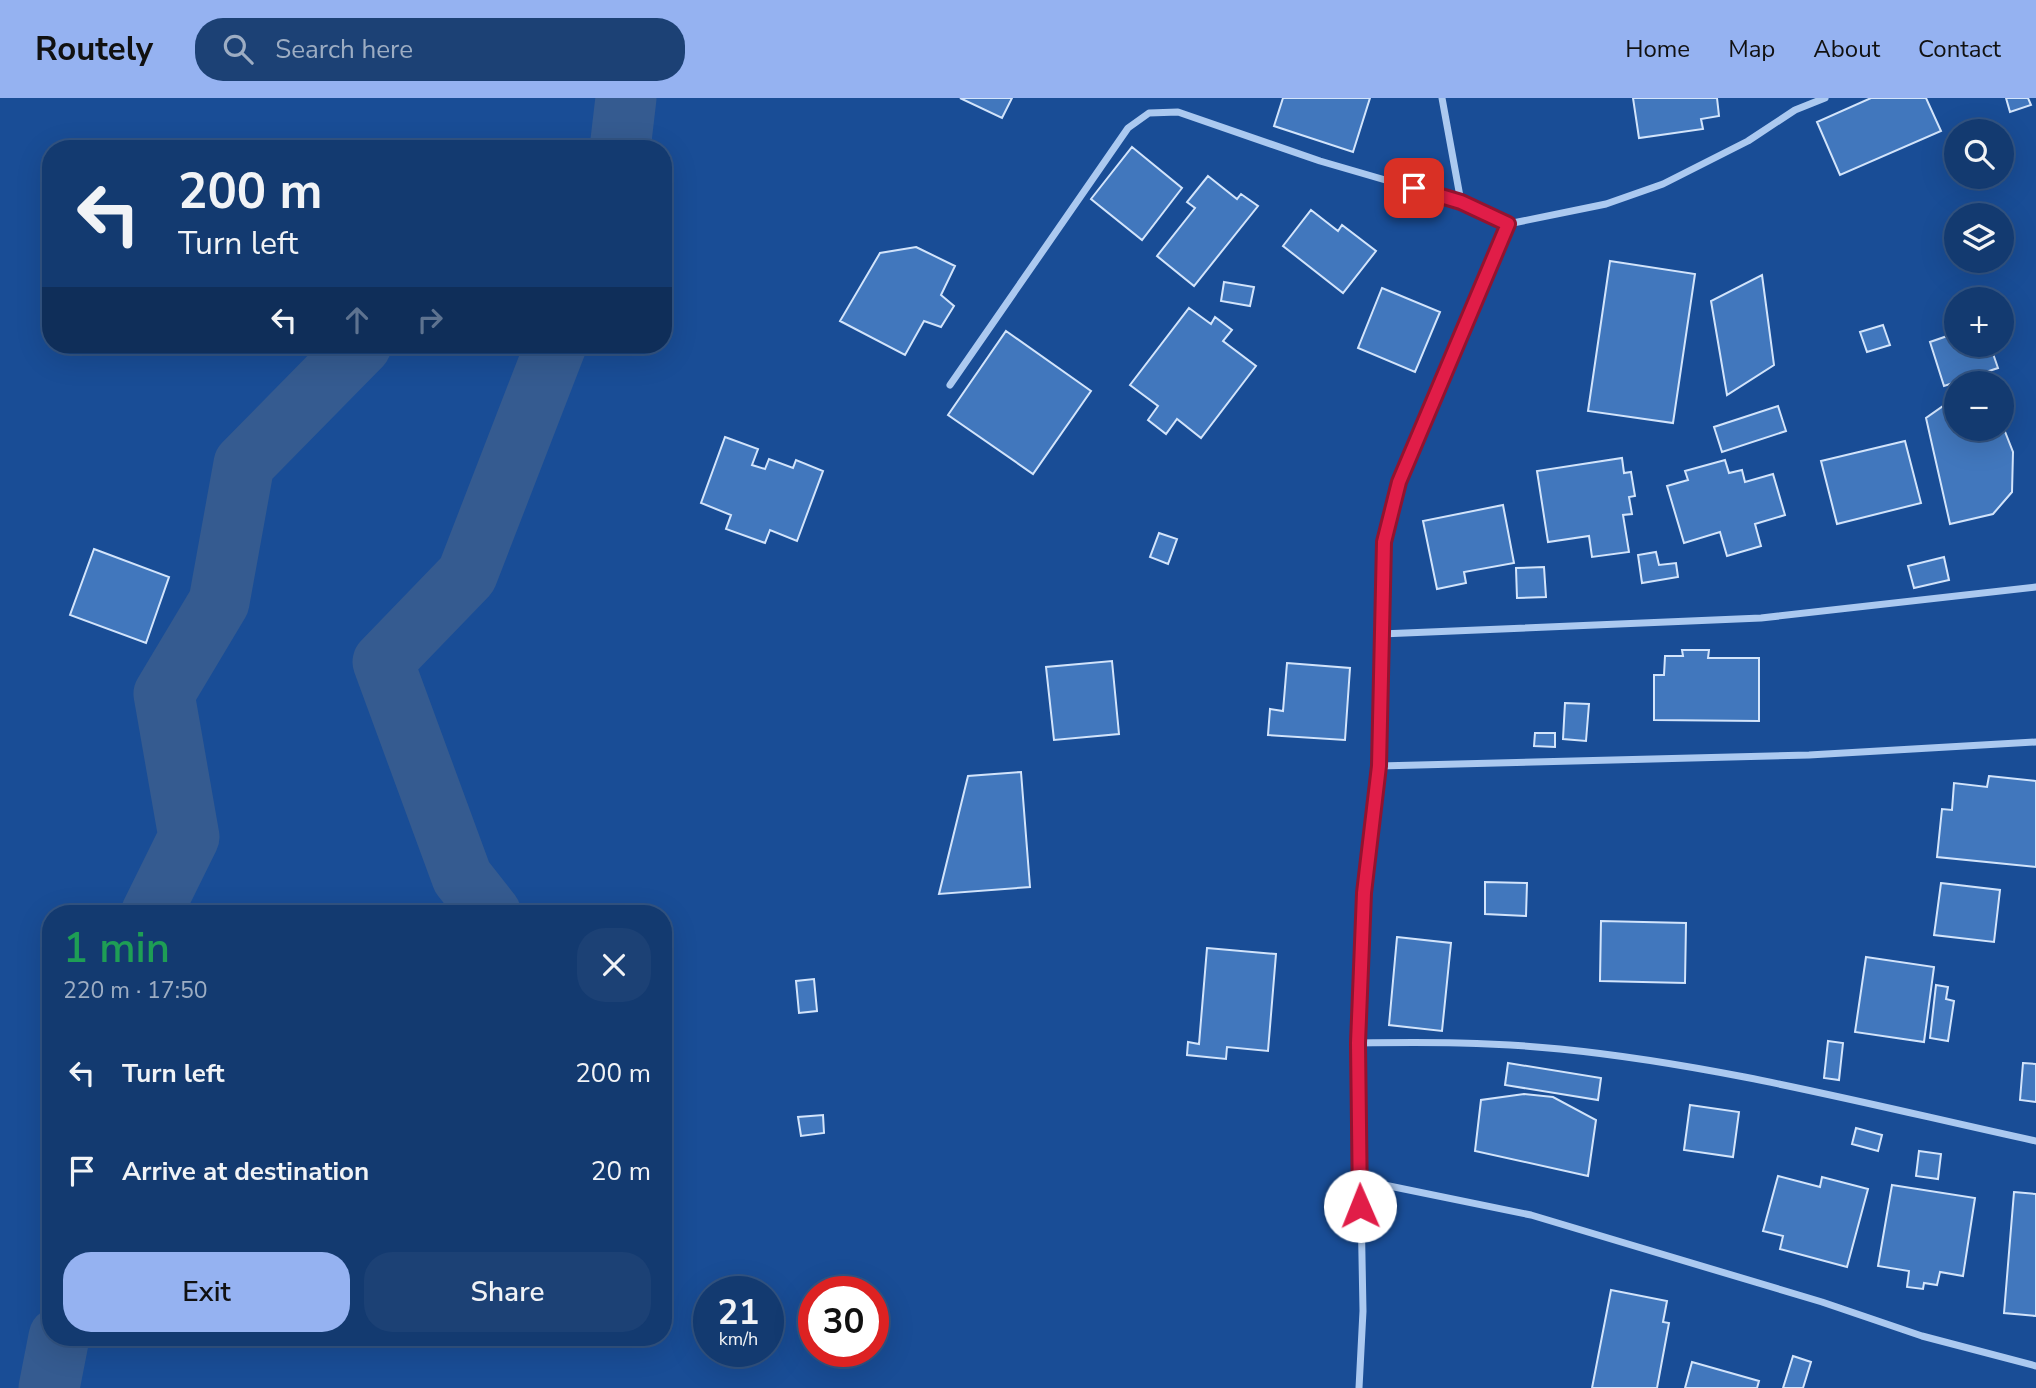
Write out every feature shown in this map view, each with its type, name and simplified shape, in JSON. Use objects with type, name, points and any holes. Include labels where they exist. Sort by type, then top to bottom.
[{"type":"street","points":[[1442,98],[1461,202]]},
{"type":"street","points":[[950,385],[1128,128],[1149,113],[1178,112],[1320,161],[1461,202],[1508,224],[1606,205],[1663,184],[1748,141],[1795,110],[1825,98]]},
{"type":"street","points":[[1359,1388],[1363,1311],[1358,1043],[1364,893],[1379,766],[1384,542],[1399,482],[1508,224]]},
{"type":"street","points":[[1381,634],[1761,618],[2036,587]]},
{"type":"street","points":[[1379,766],[1809,755],[2036,742]]},
{"type":"street","points":[[1358,1043],[1451,1042],[1559,1049],[1690,1066],[2036,1141]]},
{"type":"street","points":[[1360,1180],[1531,1215],[1922,1336],[2036,1366]]},
{"type":"building","points":[[960,98],[1012,98],[1002,118]]},
{"type":"building","points":[[1283,98],[1370,98],[1353,152],[1274,126]]},
{"type":"building","points":[[1633,98],[1717,98],[1719,116],[1701,119],[1703,129],[1639,138]]},
{"type":"building","points":[[1871,98],[1926,98],[1941,131],[1840,175],[1817,122]]},
{"type":"building","points":[[2006,98],[2028,98],[2031,105],[2010,112]]},
{"type":"building","points":[[1132,147],[1182,188],[1142,240],[1091,199]]},
{"type":"building","points":[[1208,176],[1237,199],[1241,194],[1258,206],[1194,286],[1157,256],[1195,208],[1187,202]]},
{"type":"building","points":[[1311,210],[1338,231],[1342,225],[1376,251],[1343,293],[1283,246]]},
{"type":"building","points":[[916,247],[955,266],[941,295],[954,306],[941,327],[924,321],[905,355],[840,321],[880,253]]},
{"type":"building","points":[[1610,261],[1695,274],[1673,423],[1588,411]]},
{"type":"building","points":[[1762,275],[1774,365],[1727,395],[1711,301]]},
{"type":"building","points":[[1224,282],[1254,287],[1250,306],[1221,301]]},
{"type":"building","points":[[1382,288],[1440,312],[1415,372],[1358,348]]},
{"type":"building","points":[[1189,308],[1211,324],[1215,317],[1232,330],[1223,341],[1256,366],[1201,438],[1177,419],[1166,434],[1148,420],[1158,406],[1130,385]]},
{"type":"building","points":[[1883,325],[1890,345],[1867,352],[1860,332]]},
{"type":"building","points":[[1006,331],[1091,391],[1033,474],[948,415]]},
{"type":"building","points":[[1944,337],[1944,357],[1994,357],[1998,368],[1989,371],[1944,371],[1944,386],[1930,342]]},
{"type":"building","points":[[1944,405],[1944,441],[2009,441],[2013,452],[2012,492],[1993,514],[1950,524],[1926,418]]},
{"type":"building","points":[[1778,406],[1786,431],[1722,452],[1714,427]]},
{"type":"building","points":[[725,437],[758,449],[752,465],[765,469],[769,459],[793,468],[796,460],[823,471],[797,541],[770,530],[765,543],[726,529],[731,515],[701,503]]},
{"type":"building","points":[[1905,441],[1921,503],[1837,524],[1821,461]]},
{"type":"building","points":[[1622,458],[1624,473],[1631,472],[1635,496],[1629,497],[1632,514],[1623,515],[1629,552],[1592,557],[1589,536],[1548,542],[1537,471]]},
{"type":"building","points":[[1725,460],[1729,473],[1742,470],[1745,482],[1773,474],[1785,515],[1755,524],[1761,546],[1727,556],[1720,532],[1684,543],[1667,486],[1688,480],[1685,471]]},
{"type":"building","points":[[1503,505],[1514,563],[1464,572],[1466,583],[1437,589],[1423,521]]},
{"type":"building","points":[[1159,533],[1177,539],[1168,564],[1150,557]]},
{"type":"building","points":[[94,549],[169,577],[146,643],[70,615]]},
{"type":"building","points":[[1656,552],[1659,565],[1676,563],[1678,577],[1642,583],[1638,555]]},
{"type":"building","points":[[1944,557],[1949,580],[1914,588],[1908,566]]},
{"type":"building","points":[[1544,567],[1546,597],[1517,598],[1516,568]]},
{"type":"building","points":[[1682,650],[1709,650],[1708,658],[1759,658],[1759,721],[1654,720],[1654,675],[1664,675],[1665,656],[1683,656]]},
{"type":"building","points":[[1112,661],[1119,734],[1054,740],[1046,667]]},
{"type":"building","points":[[1287,663],[1350,668],[1345,740],[1268,735],[1270,709],[1283,711]]},
{"type":"building","points":[[1565,703],[1589,704],[1586,741],[1563,739]]},
{"type":"building","points":[[1535,733],[1555,733],[1555,747],[1534,746]]},
{"type":"building","points":[[1021,772],[1030,887],[939,894],[968,776]]},
{"type":"building","points":[[1989,776],[2036,781],[2036,867],[1937,857],[1942,809],[1952,810],[1954,783],[1987,787]]},
{"type":"building","points":[[1485,882],[1527,883],[1526,916],[1485,914]]},
{"type":"building","points":[[1941,883],[2000,890],[1994,942],[1934,935]]},
{"type":"building","points":[[1601,921],[1686,923],[1685,983],[1600,981]]},
{"type":"building","points":[[1397,937],[1451,943],[1442,1031],[1389,1025]]},
{"type":"building","points":[[1207,948],[1276,954],[1268,1051],[1227,1047],[1226,1059],[1187,1055],[1188,1042],[1199,1044]]},
{"type":"building","points":[[1866,957],[1934,967],[1924,1042],[1855,1032]]},
{"type":"building","points":[[814,979],[817,1011],[799,1013],[796,981]]},
{"type":"building","points":[[1936,985],[1948,987],[1946,999],[1954,1001],[1948,1041],[1930,1038]]},
{"type":"building","points":[[1828,1041],[1843,1043],[1839,1080],[1824,1078]]},
{"type":"building","points":[[1508,1063],[1601,1078],[1598,1100],[1505,1085]]},
{"type":"building","points":[[2023,1063],[2036,1064],[2036,1102],[2020,1100]]},
{"type":"building","points":[[1524,1094],[1553,1097],[1596,1120],[1588,1176],[1475,1151],[1481,1100]]},
{"type":"building","points":[[1690,1105],[1739,1112],[1733,1157],[1684,1150]]},
{"type":"building","points":[[823,1115],[824,1133],[801,1136],[798,1117]]},
{"type":"building","points":[[1856,1128],[1882,1135],[1878,1151],[1852,1144]]},
{"type":"building","points":[[1919,1151],[1941,1154],[1938,1179],[1916,1176]]},
{"type":"building","points":[[1778,1176],[1820,1187],[1822,1177],[1868,1189],[1847,1267],[1780,1249],[1783,1236],[1763,1231]]},
{"type":"building","points":[[1892,1185],[1975,1198],[1963,1276],[1940,1272],[1937,1285],[1924,1283],[1923,1289],[1907,1287],[1909,1271],[1878,1266]]},
{"type":"building","points":[[2014,1192],[2036,1194],[2036,1316],[2004,1313]]},
{"type":"building","points":[[1611,1290],[1667,1301],[1663,1322],[1669,1323],[1657,1388],[1592,1388]]},
{"type":"building","points":[[1793,1356],[1811,1362],[1803,1388],[1783,1388]]},
{"type":"building","points":[[1692,1362],[1759,1381],[1757,1388],[1685,1388]]},
{"type":"waterway","points":[[621,140],[626,98]]},
{"type":"waterway","points":[[155,905],[189,837],[164,694],[219,602],[244,464],[352,354]]},
{"type":"waterway","points":[[484,905],[462,877],[383,662],[467,575],[553,354]]},
{"type":"waterway","points":[[49,1388],[57,1346]]},
{"type":"route","points":[[1360,1206],[1358,1043],[1364,893],[1379,766],[1384,542],[1399,482],[1508,224],[1461,202],[1414,188]]}]
